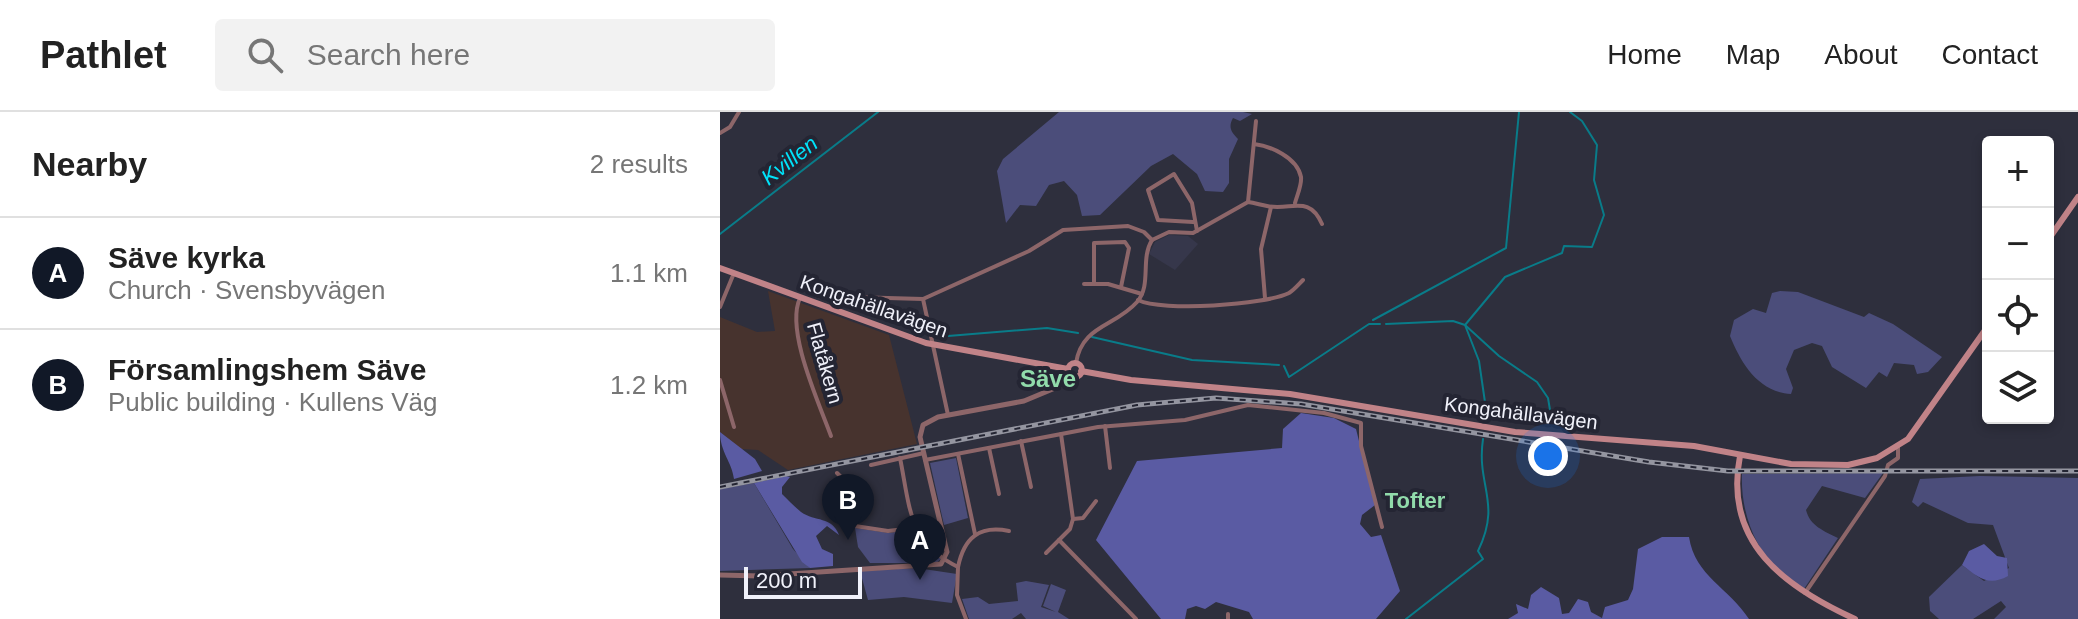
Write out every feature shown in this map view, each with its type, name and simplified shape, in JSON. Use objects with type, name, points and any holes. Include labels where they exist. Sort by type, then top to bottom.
[{"type":"main road","points":[[2054,231],[2078,197]]},
{"type":"main road","name":"Kongahällavägen","points":[[720,268],[935,345],[1068,369]]},
{"type":"main road","points":[[1898,447],[1916,430],[1982,335]]},
{"type":"main road","points":[[1076,363],[1081,371],[1074,377],[1068,369],[1076,363]]},
{"type":"main road","name":"Kongahällavägen","points":[[1081,371],[1131,380],[1290,394],[1515,432],[1671,444],[1791,464],[1848,465],[1877,458],[1898,447]]},
{"type":"main road","points":[[1740,456],[1738,476],[1742,512],[1753,541],[1783,579],[1849,618]]},
{"type":"street","points":[[720,133],[730,127],[739,112]]},
{"type":"street","points":[[1248,202],[1256,121]]},
{"type":"street","points":[[1254,144],[1275,148],[1299,172],[1301,181],[1295,203]]},
{"type":"street","points":[[1193,222],[1158,220],[1148,190],[1151,186],[1174,174],[1192,203],[1197,231]]},
{"type":"street","points":[[1076,363],[1081,344],[1089,333],[1138,300],[1142,294],[1146,252],[1152,240],[1169,232],[1197,231],[1248,202],[1271,207],[1295,203],[1313,210],[1322,224]]},
{"type":"street","points":[[1265,298],[1261,249],[1271,207]]},
{"type":"street","points":[[817,296],[923,299],[1029,251],[1063,230],[1128,226],[1144,232],[1152,240]]},
{"type":"street","points":[[1094,284],[1094,243],[1125,242],[1129,248],[1121,287]]},
{"type":"street","points":[[720,307],[734,273]]},
{"type":"street","points":[[1138,300],[1154,306],[1191,308],[1289,293],[1303,280]]},
{"type":"street","points":[[1084,284],[1121,287],[1142,294]]},
{"type":"street","name":"Flatåkern","points":[[800,298],[796,311],[798,337],[831,436]]},
{"type":"street","points":[[923,299],[948,415]]},
{"type":"street","points":[[945,561],[947,550],[924,457],[922,427],[929,420],[948,415],[1034,398],[1072,381],[1074,377]]},
{"type":"street","points":[[720,380],[734,427]]},
{"type":"street","points":[[871,465],[900,458],[989,448],[1105,426],[1185,420],[1248,405],[1324,413],[1361,423],[1361,446],[1382,527]]},
{"type":"street","points":[[1105,426],[1110,468]]},
{"type":"street","points":[[1046,553],[1073,519],[1061,434]]},
{"type":"street","points":[[1021,441],[1031,487]]},
{"type":"street","points":[[1805,594],[1885,476],[1888,465],[1898,458],[1898,447]]},
{"type":"street","points":[[989,448],[999,494]]},
{"type":"street","points":[[958,453],[975,534]]},
{"type":"street","points":[[900,458],[913,528],[945,561],[958,567]]},
{"type":"street","points":[[837,473],[841,477],[855,526],[888,531],[913,528]]},
{"type":"street","points":[[1073,519],[1083,518],[1096,501]]},
{"type":"street","points":[[966,619],[957,595],[958,567],[963,550],[975,534],[990,529],[1009,531]]},
{"type":"street","points":[[1059,540],[1136,619]]},
{"type":"street","points":[[720,575],[760,576],[912,564],[936,566],[945,561]]},
{"type":"shaded area","points":[[1059,112],[1252,114],[1240,121],[1233,118],[1231,121],[1231,129],[1238,139],[1229,159],[1229,183],[1223,192],[1205,191],[1197,174],[1173,154],[1151,166],[1100,215],[1082,216],[1077,195],[1064,181],[1049,185],[1036,206],[1020,205],[1006,223],[997,171],[1003,159]]},
{"type":"shaded area","points":[[1169,235],[1188,236],[1198,244],[1175,270],[1149,254],[1155,242]]},
{"type":"shaded area","points":[[768,291],[889,335],[917,444],[788,470],[758,450],[741,449],[720,432],[720,317],[757,332],[775,331]]},
{"type":"shaded area","points":[[1798,292],[1864,317],[1869,313],[1893,324],[1942,357],[1928,372],[1917,374],[1914,365],[1894,363],[1887,377],[1879,372],[1866,388],[1832,367],[1822,346],[1812,343],[1794,350],[1786,369],[1793,388],[1791,394],[1769,388],[1745,366],[1730,336],[1734,320],[1753,309],[1766,313],[1772,293]]},
{"type":"shaded area","points":[[1301,413],[1334,418],[1356,429],[1375,505],[1362,515],[1360,524],[1371,537],[1381,535],[1400,591],[1376,619],[1253,619],[1249,612],[1216,602],[1205,609],[1196,606],[1187,609],[1185,619],[1161,619],[1096,540],[1137,461],[1282,448],[1283,429]]},
{"type":"shaded area","points":[[720,432],[755,459],[762,471],[734,479]]},
{"type":"shaded area","points":[[956,458],[968,518],[944,525],[930,463]]},
{"type":"shaded area","points":[[1883,473],[1865,498],[1822,486],[1806,510],[1814,524],[1838,538],[1804,589],[1776,569],[1765,556],[1756,541],[1745,508],[1742,474]]},
{"type":"shaded area","points":[[1980,476],[2078,478],[2078,619],[1994,619],[2006,607],[2001,601],[1973,619],[1939,619],[1930,611],[1929,597],[1962,565],[1984,581],[2009,568],[1993,525],[1968,523],[1923,502],[1918,507],[1912,502],[1920,479]]},
{"type":"shaded area","points":[[790,477],[782,487],[782,494],[801,512],[828,522],[836,529],[839,535],[827,526],[816,536],[822,549],[833,554],[833,566],[810,568],[802,562],[754,483]]},
{"type":"shaded area","points":[[754,483],[793,549],[810,568],[720,571],[720,489]]},
{"type":"shaded area","points":[[855,528],[889,533],[907,530],[901,534],[902,546],[911,545],[913,530],[941,559],[936,563],[870,563],[858,547]]},
{"type":"shaded area","points":[[1662,537],[1689,537],[1692,550],[1705,572],[1749,619],[1508,619],[1518,613],[1516,604],[1528,609],[1531,595],[1541,587],[1559,598],[1562,614],[1569,613],[1578,599],[1588,602],[1591,612],[1602,618],[1605,607],[1628,600],[1633,589],[1638,549]]},
{"type":"shaded area","points":[[1984,544],[1997,556],[2007,558],[2008,576],[1989,581],[1962,565],[1969,551]]},
{"type":"shaded area","points":[[917,568],[957,574],[952,603],[904,597],[868,600],[860,571]]},
{"type":"shaded area","points":[[1026,581],[1049,585],[1041,607],[1056,612],[1043,606],[1051,584],[1066,590],[1058,612],[1069,619],[1026,619],[1021,613],[1012,619],[969,619],[962,599],[978,597],[989,604],[1018,601],[1016,583]]},
{"type":"waterway","name":"Kvillen","points":[[720,234],[878,112]]},
{"type":"waterway","points":[[1373,320],[1506,248],[1519,112]]},
{"type":"waterway","points":[[1487,416],[1479,361],[1465,325],[1505,277],[1562,253],[1564,246],[1592,247],[1604,215],[1594,180],[1597,145],[1582,121],[1570,112]]},
{"type":"waterway","points":[[1386,324],[1453,321],[1465,325],[1499,356],[1537,382],[1548,398],[1552,422]]},
{"type":"waterway","points":[[1284,366],[1289,377],[1369,324],[1380,324]]},
{"type":"waterway","points":[[948,336],[1047,328],[1078,333]]},
{"type":"waterway","points":[[1092,337],[1192,360],[1279,365]]},
{"type":"waterway","points":[[1406,619],[1483,559],[1478,551],[1488,519],[1483,439]]},
{"type":"railway","points":[[720,487],[1137,405],[1216,398],[1301,404],[1649,462],[1728,471],[2078,471]]},
{"type":"place","name":"Församlingshem Säve","points":[[848,540]]},
{"type":"place","name":"Säve kyrka","points":[[920,580]]},
{"type":"district","name":"Säve","points":[[1048,379]]},
{"type":"district","name":"Tofter","points":[[1415,500]]}]
